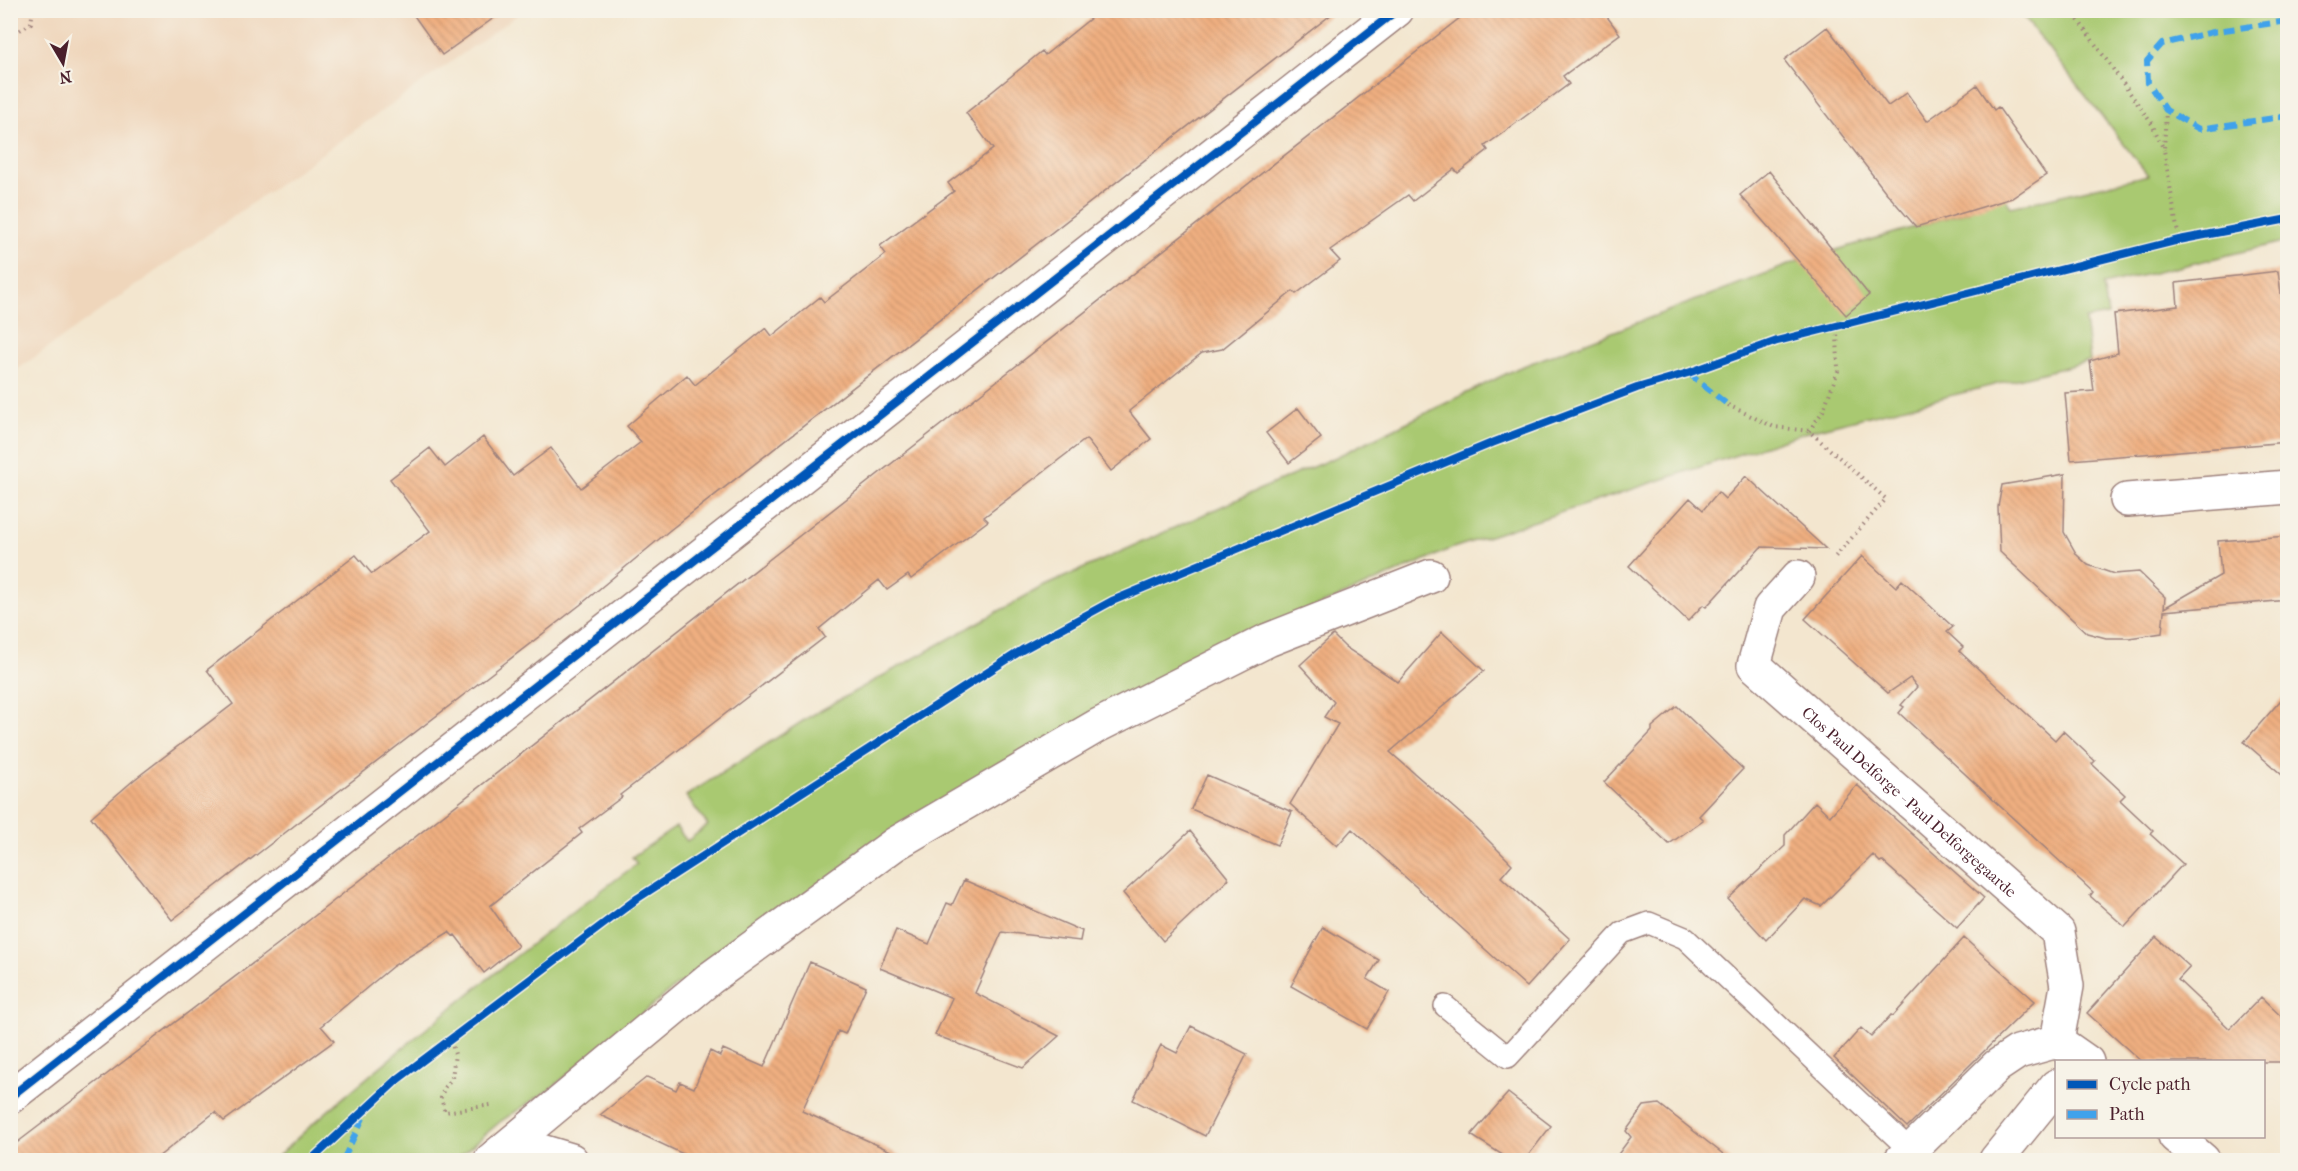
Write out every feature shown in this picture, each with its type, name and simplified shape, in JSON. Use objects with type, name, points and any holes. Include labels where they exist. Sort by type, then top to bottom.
[{"type":"street","points":[[10,1097],[39,1077],[1397,10]]},
{"type":"street","points":[[2127,500],[2288,487]]},
{"type":"street","points":[[494,1158],[709,979],[895,843],[1097,726],[1268,640],[1431,576]]},
{"type":"street","name":"Clos Paul Delforge - Paul Delforgegaarde","points":[[1798,577],[1770,609],[1754,665],[2058,932],[2067,986],[2074,1055]]},
{"type":"street","points":[[1905,1155],[1997,1066],[2018,1052],[2074,1055]]},
{"type":"street","points":[[1996,1161],[2055,1087]]},
{"type":"street","points":[[2176,1138],[2203,1161]]},
{"type":"street","points":[[494,1158],[541,1151],[571,1161]]},
{"type":"lane","points":[[1445,1006],[1508,1057],[1622,933],[1649,923],[1684,938],[1905,1155]]},
{"type":"path","points":[[10,37],[32,23],[33,10]]},
{"type":"path","points":[[2071,10],[2152,124],[2164,150]]},
{"type":"path","points":[[2166,110],[2164,150],[2179,240]]},
{"type":"path","points":[[2168,243],[2190,238]]},
{"type":"path","points":[[1827,330],[1848,325]]},
{"type":"path","points":[[1809,431],[1823,411],[1838,371],[1837,328]]},
{"type":"path","points":[[1728,405],[1774,427],[1809,431],[1886,499],[1814,580],[1798,577]]},
{"type":"path","points":[[442,1047],[460,1034]]},
{"type":"path","points":[[451,1041],[455,1054],[452,1078],[444,1088],[441,1098],[445,1112],[496,1105]]},
{"type":"shaded area","points":[[11,11],[523,11],[11,374]]},
{"type":"green space","points":[[2019,11],[2287,11],[2287,241],[2103,285],[2108,315],[2085,319],[2090,361],[1813,430],[1453,548],[1272,626],[676,986],[549,1090],[501,1121],[455,1160],[274,1160],[336,1104],[443,1015],[637,864],[632,857],[676,827],[687,841],[708,825],[686,796],[809,717],[1040,588],[1336,457],[1518,368],[1799,261],[1969,211],[1998,188],[2011,207],[2148,175]]},
{"type":"building","points":[[410,10],[505,10],[442,55]]},
{"type":"building","points":[[1101,10],[1337,10],[670,530],[580,605],[172,920],[91,817],[135,779],[233,704],[207,670],[356,555],[372,574],[430,531],[390,479],[430,448],[445,467],[483,437],[513,476],[551,448],[581,488],[641,442],[627,426],[687,375],[695,385],[766,328],[772,336],[820,297],[824,302],[886,254],[880,246],[954,191],[948,183],[993,149],[966,113],[1042,51],[1045,55]]},
{"type":"building","points":[[1470,10],[1602,10],[1620,34],[1563,76],[1569,84],[1485,146],[1488,150],[1458,173],[1454,169],[1413,201],[1408,195],[1330,250],[1340,261],[1296,294],[1293,291],[1222,349],[1202,353],[1129,411],[1151,439],[1111,471],[1086,439],[984,517],[988,521],[911,579],[908,575],[887,590],[879,580],[819,629],[825,637],[620,795],[622,797],[579,829],[582,833],[490,906],[518,946],[484,973],[455,935],[449,932],[393,966],[321,1026],[334,1041],[224,1121],[215,1112],[153,1161],[10,1161],[10,1148],[303,925]]},
{"type":"building","points":[[1827,27],[1888,106],[1907,93],[1927,121],[1977,85],[1994,110],[1998,107],[2046,175],[2012,198],[1916,227],[1885,191],[1784,60]]},
{"type":"building","points":[[1769,171],[1869,295],[1846,315],[1740,195]]},
{"type":"building","points":[[2278,271],[2281,294],[2288,294],[2288,442],[2071,460],[2065,393],[2094,391],[2090,361],[2118,353],[2114,314],[2178,306],[2176,283]]},
{"type":"building","points":[[1298,408],[1321,438],[1289,463],[1266,433]]},
{"type":"building","points":[[2065,474],[2064,532],[2077,555],[2088,565],[2114,574],[2139,572],[2165,597],[2164,608],[2221,575],[2218,541],[2288,536],[2288,600],[2164,611],[2162,633],[2129,638],[2106,638],[2087,633],[2000,552],[1998,507],[2002,485]]},
{"type":"building","points":[[1746,476],[1826,549],[1761,547],[1706,607],[1703,605],[1688,621],[1629,566],[1690,498],[1703,510],[1718,492],[1725,499]]},
{"type":"building","points":[[1862,556],[1896,587],[1902,580],[1953,627],[1947,632],[1963,647],[1959,651],[2055,740],[2063,731],[2095,761],[2092,764],[2125,795],[2120,800],[2153,831],[2150,834],[2183,864],[2125,927],[2090,896],[2093,892],[1899,713],[1904,707],[1901,705],[1917,687],[1910,678],[1888,693],[1805,619]]},
{"type":"building","points":[[1442,632],[1484,671],[1390,752],[1471,823],[1512,864],[1501,877],[1570,939],[1527,987],[1352,829],[1337,846],[1290,804],[1338,724],[1324,717],[1334,702],[1300,665],[1333,635],[1345,647],[1398,682]]},
{"type":"building","points":[[2288,692],[2288,780],[2244,742]]},
{"type":"building","points":[[1677,706],[1743,769],[1699,816],[1703,820],[1669,844],[1604,782],[1652,731],[1652,727]]},
{"type":"building","points":[[1207,775],[1292,812],[1277,845],[1191,809]]},
{"type":"building","points":[[1857,785],[1984,898],[1957,928],[1873,855],[1821,906],[1805,899],[1766,940],[1728,899],[1785,846],[1785,835],[1815,802],[1830,816]]},
{"type":"building","points":[[1190,831],[1229,879],[1163,941],[1123,893]]},
{"type":"building","points":[[964,880],[1082,931],[1080,941],[1002,932],[975,993],[1059,1036],[1023,1068],[935,1035],[952,998],[880,968],[896,930],[929,944],[947,903],[952,905]]},
{"type":"building","points":[[1323,927],[1379,960],[1367,979],[1389,992],[1367,1029],[1291,986]]},
{"type":"building","points":[[2156,937],[2190,967],[2178,980],[2230,1029],[2261,997],[2288,1023],[2288,1062],[2140,1060],[2087,1013]]},
{"type":"building","points":[[1964,938],[2035,1001],[1907,1127],[1834,1058],[1861,1028],[1871,1037]]},
{"type":"building","points":[[810,962],[866,987],[845,1034],[838,1031],[802,1111],[913,1161],[698,1161],[600,1115],[647,1077],[676,1090],[680,1082],[694,1088],[710,1051],[720,1056],[723,1049],[764,1067]]},
{"type":"building","points":[[1191,1026],[1247,1054],[1205,1136],[1133,1100],[1161,1045],[1177,1053]]},
{"type":"building","points":[[1508,1093],[1551,1126],[1524,1161],[1512,1161],[1471,1135]]},
{"type":"building","points":[[1659,1104],[1732,1161],[1613,1161],[1631,1137],[1626,1131],[1644,1106]]},
{"type":"marked path","points":[[2288,21],[2217,31],[2162,44],[2147,61],[2148,83],[2166,110],[2199,129],[2288,116]]},
{"type":"marked path","points":[[1688,373],[1728,405]]},
{"type":"marked path","points":[[343,1160],[363,1118]]},
{"type":"cycle path","points":[[10,1097],[1397,10]]},
{"type":"cycle path","points":[[311,1160],[398,1079],[638,898],[1022,650],[1112,601],[1492,443],[1637,388],[1688,373],[1777,341],[2179,240],[2288,219]]}]
